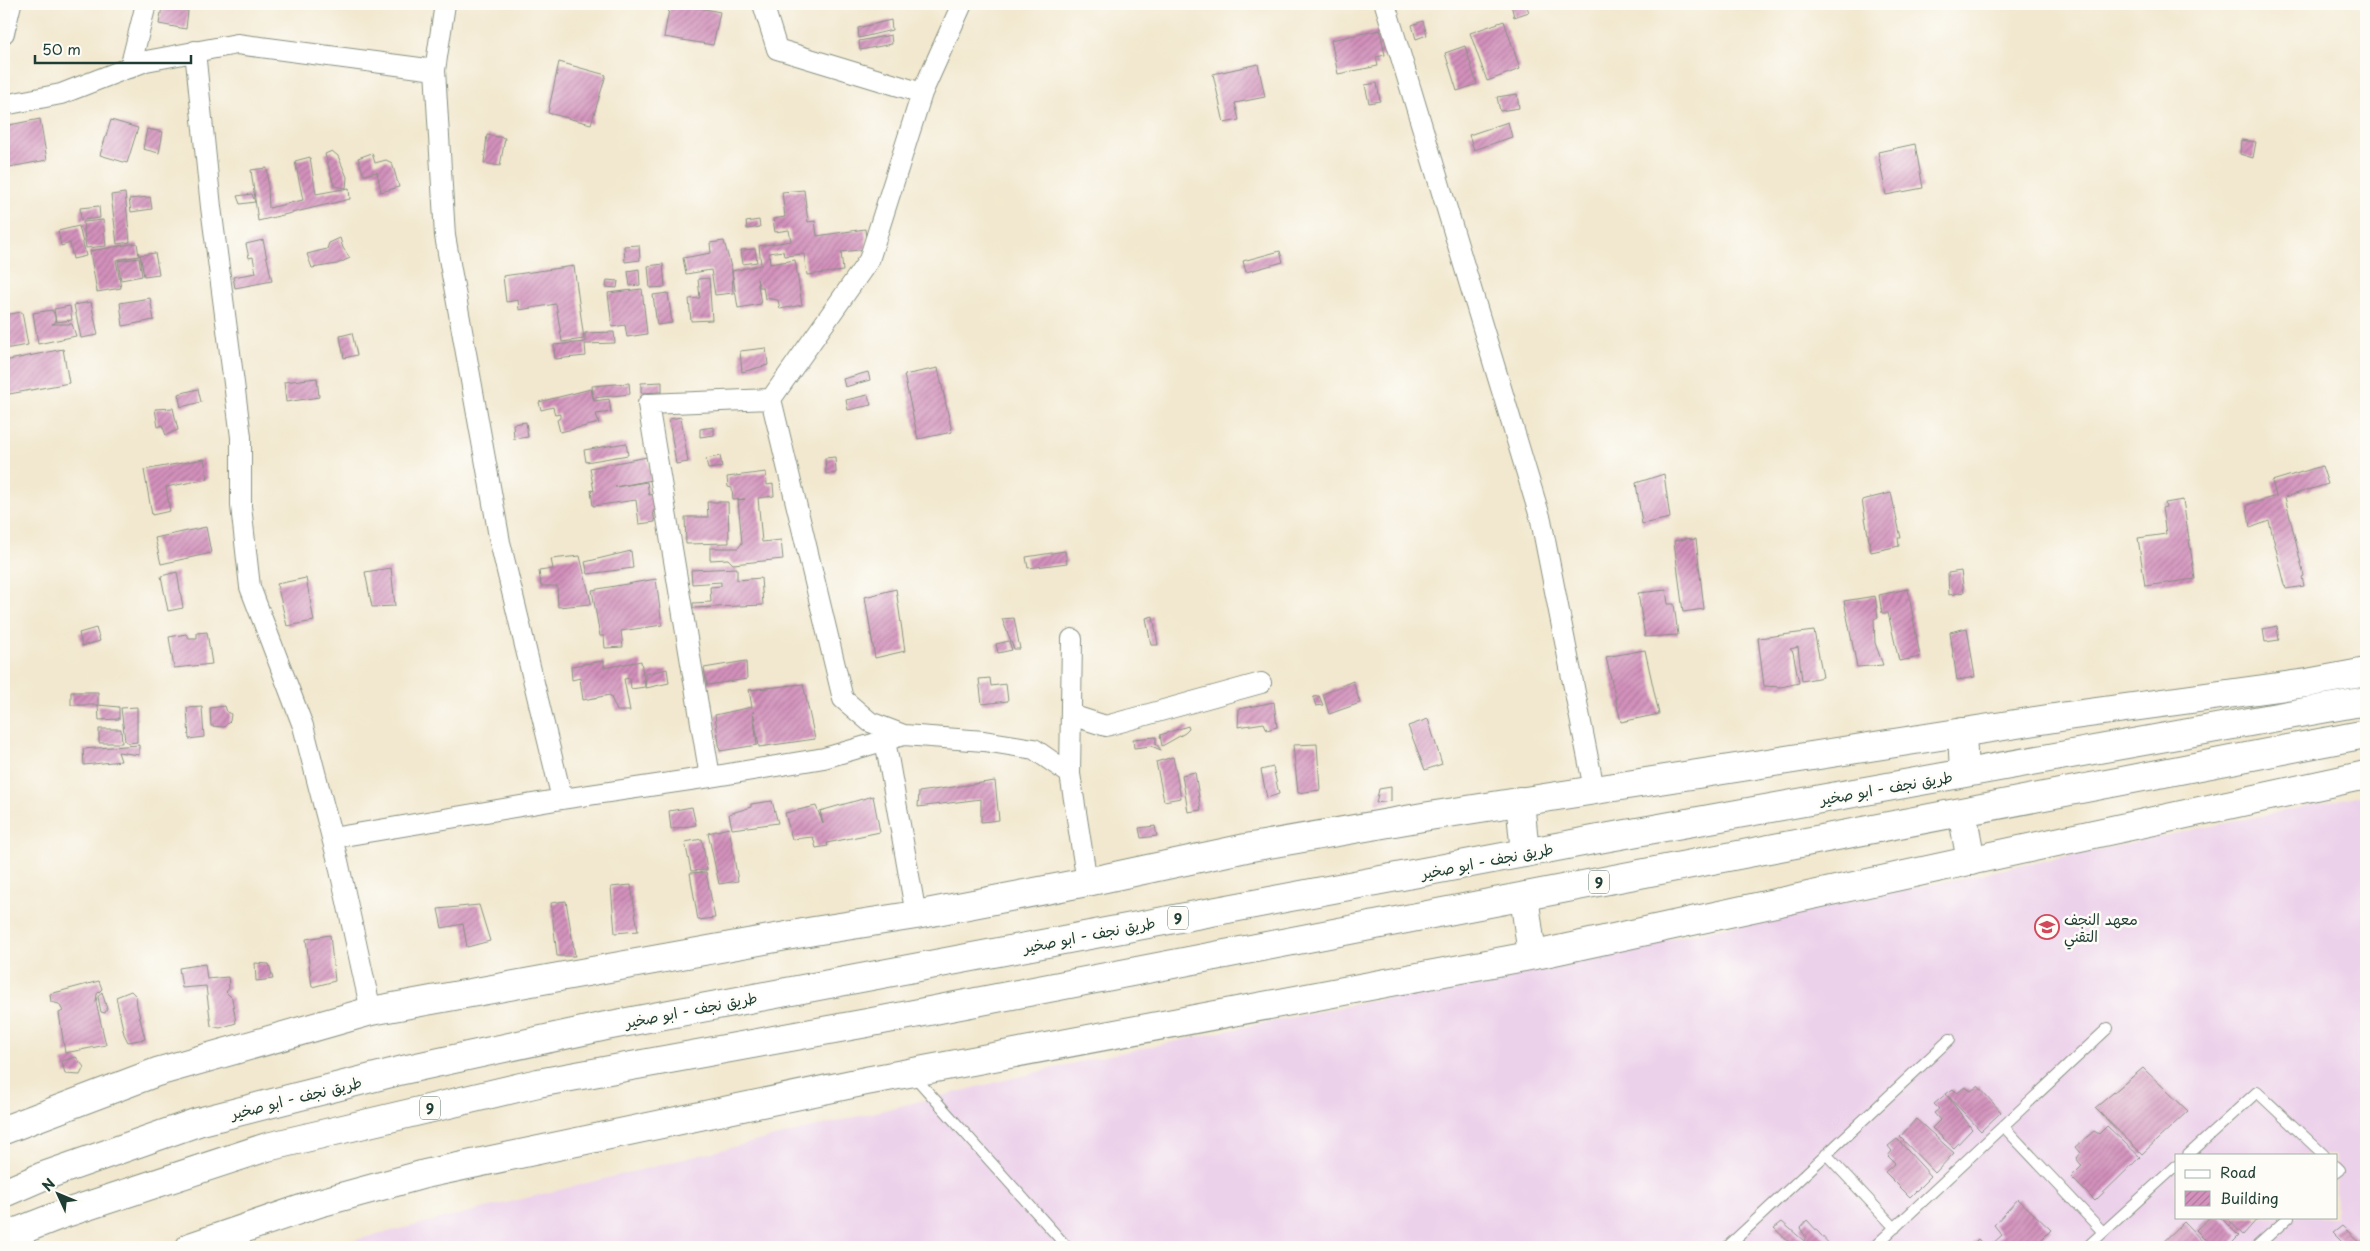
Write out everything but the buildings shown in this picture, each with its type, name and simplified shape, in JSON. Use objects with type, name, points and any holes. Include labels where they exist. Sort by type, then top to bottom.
[{"type":"main road","points":[[4,1130],[157,1072],[371,1011],[916,915],[1087,882],[1246,848],[1520,801],[1962,732],[2307,683],[2366,672]]},
{"type":"main road","name":"طريق نجف - ابو صخير","points":[[4,1193],[41,1177],[198,1122],[403,1070],[606,1026],[1525,853],[2366,701]]},
{"type":"main road","points":[[1962,732],[1964,773]]},
{"type":"main road","name":"9","points":[[4,1237],[60,1215],[267,1146],[538,1083],[867,1023],[2366,734]]},
{"type":"main road","points":[[2331,741],[2366,746]]},
{"type":"main road","points":[[190,1247],[319,1203],[425,1174],[910,1072],[1532,955],[2366,775]]},
{"type":"main road","points":[[1520,801],[1525,853]]},
{"type":"main road","points":[[1962,812],[1971,861]]},
{"type":"main road","points":[[1524,896],[1532,955]]},
{"type":"main road","points":[[403,1070],[393,1080],[390,1093],[394,1106],[405,1114]]},
{"type":"main road","points":[[342,1085],[355,1091],[361,1104],[358,1117],[347,1126]]},
{"type":"street","points":[[4,33],[11,4]]},
{"type":"street","points":[[130,68],[146,4]]},
{"type":"street","points":[[445,4],[435,70],[445,236],[500,542],[562,799]]},
{"type":"street","points":[[763,4],[777,49],[922,93]]},
{"type":"street","points":[[895,738],[870,722],[843,699],[771,399],[869,260],[922,93],[962,4]]},
{"type":"street","points":[[1385,4],[1541,520],[1594,789]]},
{"type":"street","points":[[5,103],[61,94],[146,61],[237,44],[435,70]]},
{"type":"street","points":[[195,51],[211,207],[241,437],[241,506],[250,587],[303,726],[332,838],[371,1011]]},
{"type":"street","points":[[710,777],[648,404],[771,399]]},
{"type":"street","points":[[1072,639],[1070,774],[1087,882]]},
{"type":"street","points":[[1071,715],[1106,726],[1261,682]]},
{"type":"street","points":[[332,838],[562,799],[824,758],[895,738],[984,741],[1034,749],[1070,774]]},
{"type":"street","points":[[895,738],[916,915]]},
{"type":"lane","points":[[1874,1247],[2108,1028]]},
{"type":"lane","points":[[1727,1247],[1950,1039]]},
{"type":"lane","points":[[910,1072],[1067,1247]]},
{"type":"lane","points":[[2189,1154],[2257,1092],[2323,1154]]},
{"type":"lane","points":[[2004,1126],[2103,1232]]},
{"type":"lane","points":[[1826,1154],[1895,1228]]},
{"type":"lane","points":[[2087,1247],[2175,1167]]},
{"type":"lane","points":[[2256,1247],[2288,1218]]},
{"type":"shaded area","name":"معهد النجف التقني","points":[[2366,794],[2366,1247],[327,1247],[1091,1059]]},
{"type":"place","name":"معهد النجف التقني","points":[[2047,927]]}]
